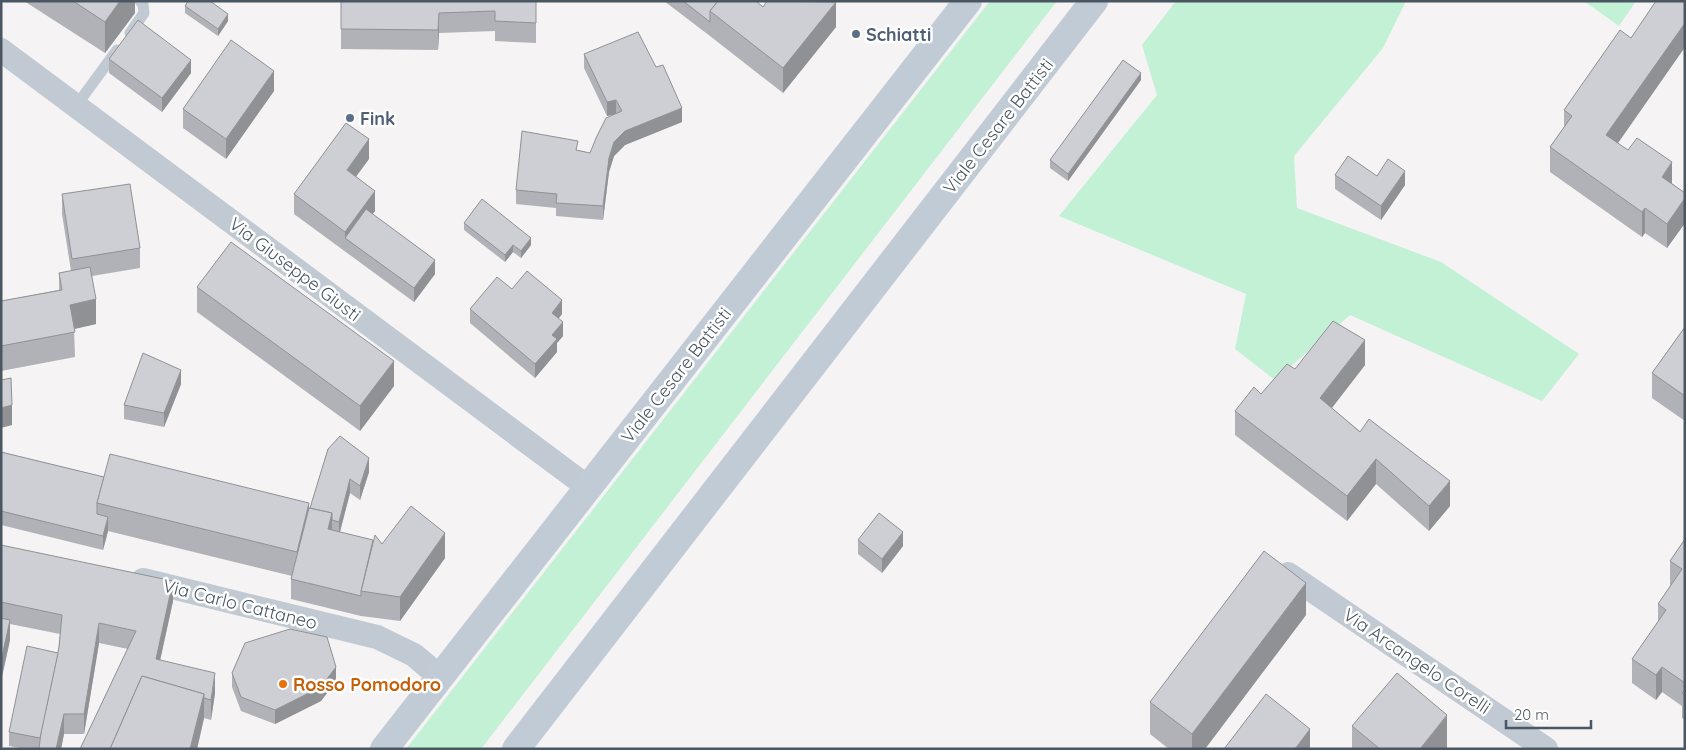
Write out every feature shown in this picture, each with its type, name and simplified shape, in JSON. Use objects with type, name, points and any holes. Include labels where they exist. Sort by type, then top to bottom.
[{"type":"main road","name":"Viale Cesare Battisti","points":[[384,749],[968,1]]},
{"type":"main road","name":"Viale Cesare Battisti","points":[[516,749],[1094,1]]},
{"type":"street","name":"Via Giuseppe Giusti","points":[[1,50],[589,488]]},
{"type":"street","name":"Via Arcangelo Corelli","points":[[1288,574],[1546,749]]},
{"type":"street","name":"Via Carlo Cattaneo","points":[[127,576],[377,638],[414,655],[440,677]]},
{"type":"lane","points":[[76,106],[144,13],[143,4],[140,1]]},
{"type":"green space","points":[[990,1],[1057,1],[481,749],[406,749]]},
{"type":"green space","points":[[1176,1],[1406,1],[1383,48],[1294,156],[1297,208],[1441,262],[1579,354],[1542,401],[1350,315],[1275,380],[1235,349],[1246,294],[1059,216],[1157,95],[1142,45]]},
{"type":"green space","points":[[1584,1],[1636,1],[1619,26]]},
{"type":"building","points":[[73,1],[120,1],[105,22]]},
{"type":"building","points":[[188,1],[210,1],[228,14],[218,29],[185,6]]},
{"type":"building","points":[[341,1],[536,1],[536,23],[495,21],[495,11],[439,13],[438,30],[341,29]]},
{"type":"building","points":[[683,1],[718,1],[710,11],[710,22]]},
{"type":"building","points":[[718,1],[756,1],[763,7],[767,1],[836,2],[783,68],[710,11]]},
{"type":"building","points":[[1656,1],[1685,1],[1685,23],[1606,135],[1628,150],[1637,138],[1672,162],[1662,177],[1685,193],[1685,198],[1667,224],[1645,208],[1642,212],[1550,147],[1572,116],[1564,110],[1620,30],[1631,38]]},
{"type":"building","points":[[138,20],[191,60],[162,98],[109,59]]},
{"type":"building","points":[[638,32],[656,67],[663,65],[682,108],[625,131],[614,142],[609,158],[603,206],[556,203],[557,194],[516,190],[522,131],[578,141],[576,150],[590,153],[606,118],[622,111],[616,100],[607,102],[584,54]]},
{"type":"building","points":[[231,40],[274,71],[226,139],[183,109]]},
{"type":"building","points":[[1123,60],[1141,73],[1068,174],[1050,160]]},
{"type":"building","points":[[346,123],[369,139],[347,170],[375,191],[345,232],[294,194]]},
{"type":"building","points":[[1348,156],[1377,176],[1388,159],[1405,171],[1381,206],[1335,175]]},
{"type":"building","points":[[130,184],[140,248],[72,259],[62,194]]},
{"type":"building","points":[[482,199],[531,238],[521,251],[513,245],[505,255],[464,223]]},
{"type":"building","points":[[366,209],[435,260],[414,288],[345,238]]},
{"type":"building","points":[[231,242],[394,361],[360,406],[197,287]]},
{"type":"building","points":[[90,267],[96,299],[70,305],[75,332],[1,346],[1,301],[62,290],[59,273]]},
{"type":"building","points":[[527,271],[562,300],[552,313],[563,322],[552,335],[557,339],[535,364],[470,309],[497,277],[512,289]]},
{"type":"building","points":[[1333,321],[1365,340],[1320,398],[1360,432],[1369,419],[1450,481],[1429,506],[1376,459],[1347,496],[1235,411],[1254,387],[1261,394],[1287,364],[1295,369]]},
{"type":"building","points":[[1685,327],[1685,396],[1652,373]]},
{"type":"building","points":[[143,353],[181,370],[164,413],[124,405]]},
{"type":"building","points":[[11,378],[12,405],[1,408],[1,380]]},
{"type":"building","points":[[340,436],[369,458],[360,486],[350,479],[339,522],[332,520],[332,513],[310,508],[328,449]]},
{"type":"building","points":[[1,452],[104,477],[97,503],[97,514],[108,517],[103,536],[1,511]]},
{"type":"building","points":[[110,454],[309,503],[297,552],[97,503]]},
{"type":"building","points":[[411,506],[445,533],[400,597],[361,591],[375,535],[382,544]]},
{"type":"building","points":[[309,508],[332,513],[328,529],[373,540],[361,596],[291,579]]},
{"type":"building","points":[[879,513],[903,532],[882,559],[858,540]]},
{"type":"building","points":[[1685,539],[1685,683],[1662,667],[1656,675],[1632,659],[1666,610],[1658,604],[1682,569],[1670,561]]},
{"type":"building","points":[[1,545],[173,581],[156,659],[215,673],[211,700],[204,698],[204,694],[142,676],[110,749],[80,749],[136,631],[99,623],[84,714],[64,714],[56,749],[39,749],[59,647],[62,615],[1,602]]},
{"type":"building","points":[[1264,551],[1306,583],[1192,734],[1150,702]]},
{"type":"building","points":[[1,618],[10,620],[1,661]]},
{"type":"building","name":"Rosso Pomodoro","points":[[290,629],[327,637],[336,667],[321,687],[275,710],[241,697],[232,673],[245,643]]},
{"type":"building","points":[[27,646],[58,653],[40,738],[9,732]]},
{"type":"building","points":[[1397,673],[1447,715],[1420,749],[1380,749],[1352,726]]},
{"type":"building","points":[[142,676],[204,694],[190,749],[110,749]]},
{"type":"building","points":[[1266,694],[1310,729],[1295,749],[1224,749]]},
{"type":"place","name":"Schiatti","points":[[856,34]]},
{"type":"place","name":"Fink","points":[[350,118]]},
{"type":"place","name":"Rosso Pomodoro","points":[[283,684]]}]
